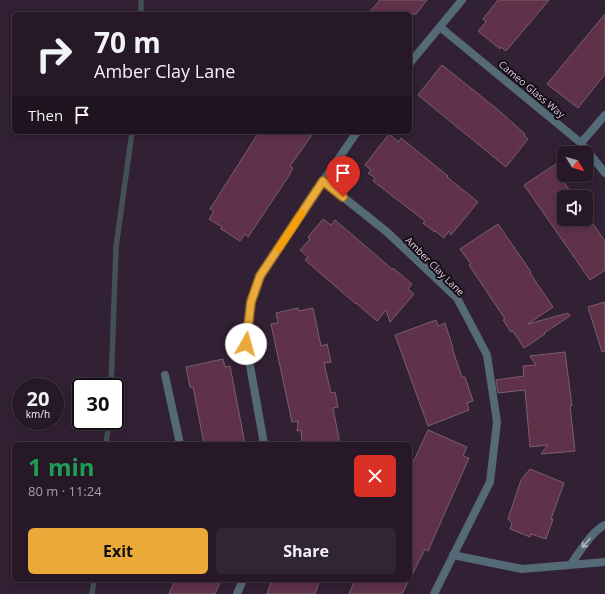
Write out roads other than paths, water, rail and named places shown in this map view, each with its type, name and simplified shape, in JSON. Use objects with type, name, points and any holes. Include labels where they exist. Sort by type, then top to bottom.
[{"type":"street","points":[[412,61],[462,0]]},
{"type":"street","name":"Cameo Glass Way","points":[[440,27],[581,143],[605,173]]},
{"type":"street","points":[[581,143],[605,115]]},
{"type":"street","points":[[264,442],[246,344],[251,302],[260,276],[356,134]]},
{"type":"street","name":"Amber Clay Lane","points":[[323,181],[387,232],[457,298],[487,355],[497,422],[490,482],[434,594]]},
{"type":"street","points":[[165,375],[180,442]]},
{"type":"street","points":[[570,564],[590,539],[601,527],[605,525]]},
{"type":"street","points":[[454,555],[522,569],[605,562]]},
{"type":"street","points":[[237,594],[242,582]]},
{"type":"waterway","points":[[141,0],[141,12]]},
{"type":"waterway","points":[[111,378],[116,247],[132,134]]},
{"type":"waterway","points":[[106,442],[108,430]]},
{"type":"waterway","points":[[92,594],[94,582]]}]
